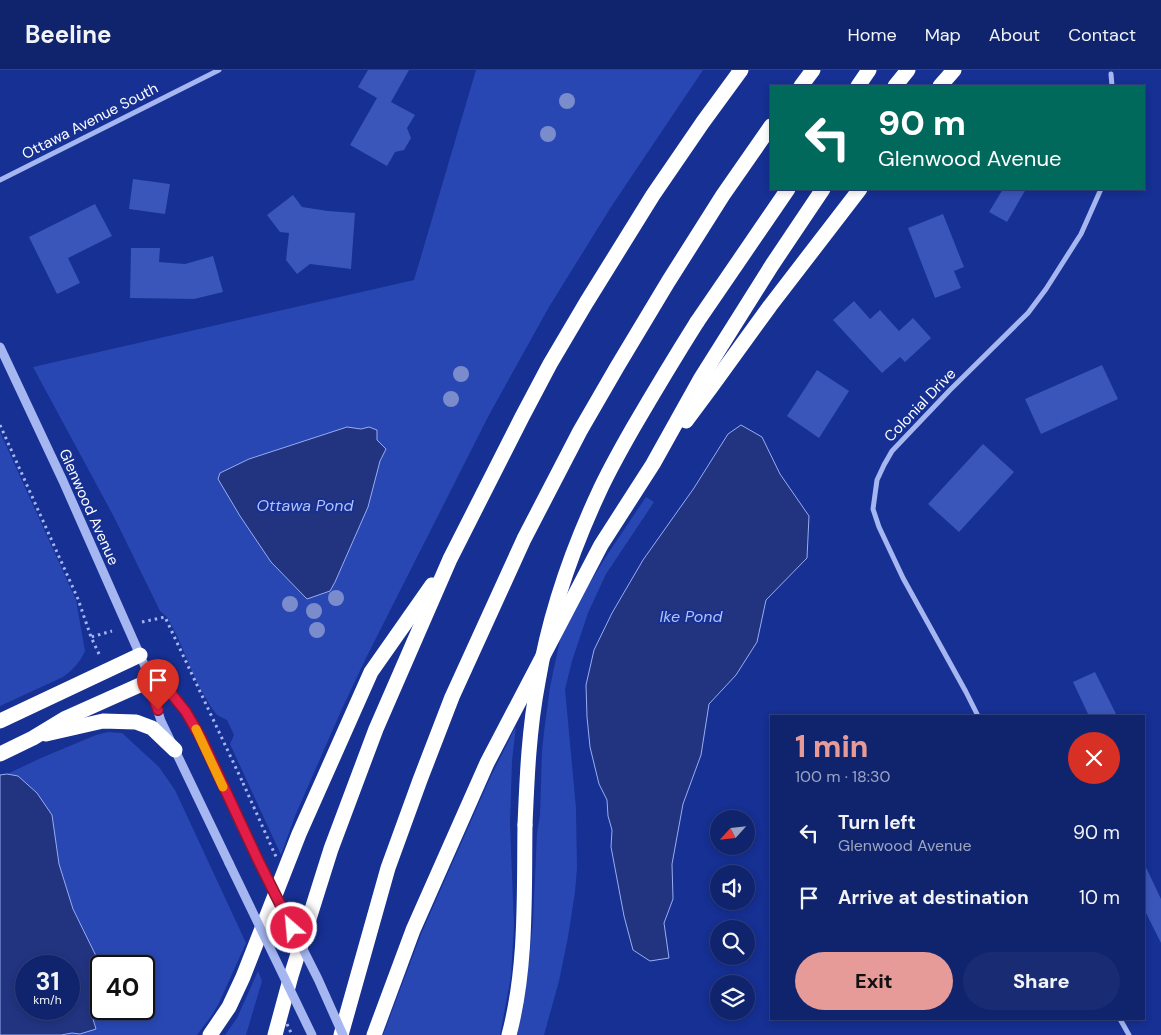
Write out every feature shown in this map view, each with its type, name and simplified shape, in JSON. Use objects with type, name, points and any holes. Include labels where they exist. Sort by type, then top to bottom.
[{"type":"highway","points":[[275,1035],[331,849],[376,729],[450,559],[550,364],[586,303],[653,195],[741,70]]},
{"type":"highway","points":[[801,85],[813,70]]},
{"type":"highway","points":[[859,85],[869,70]]},
{"type":"highway","points":[[896,85],[908,70]]},
{"type":"highway","points":[[941,85],[954,70]]},
{"type":"highway","points":[[342,1035],[388,868],[420,780],[452,697],[524,539],[580,431],[617,367],[723,194],[770,127]]},
{"type":"highway","points":[[509,1035],[519,983],[524,925],[524,825],[532,724],[538,681],[554,610],[566,572],[599,490],[655,390],[697,322],[787,190]]},
{"type":"highway","points":[[374,1035],[413,930],[487,763],[601,545],[653,464],[701,378],[772,265],[822,190]]},
{"type":"highway","points":[[653,464],[770,306],[859,190]]},
{"type":"highway","points":[[210,1035],[229,1007],[243,977],[300,834],[371,672],[450,559]]},
{"type":"highway","points":[[0,721],[140,655]]},
{"type":"highway","points":[[0,754],[33,738],[66,718],[151,680]]},
{"type":"highway","points":[[33,738],[103,721],[136,722],[152,728],[175,750]]},
{"type":"street","name":"Ottawa Avenue South","points":[[0,180],[219,70]]},
{"type":"street","points":[[1111,74],[1112,85]]},
{"type":"street","name":"Colonial Drive","points":[[978,715],[903,578],[879,528],[873,509],[878,480],[892,451],[950,390],[1009,333],[1034,305],[1060,269],[1080,234],[1101,190]]},
{"type":"street","name":"Glenwood Avenue","points":[[0,347],[151,680],[154,699],[161,721],[312,1035]]},
{"type":"street","points":[[151,680],[170,692],[186,712],[201,738],[240,824],[318,979],[342,1035]]},
{"type":"street","points":[[1121,1020],[1129,1035]]},
{"type":"path","points":[[0,425],[78,600],[91,637]]},
{"type":"shaded area","points":[[476,70],[703,70],[611,207],[549,307],[489,415],[366,658],[295,816],[281,855],[230,744],[234,735],[227,720],[217,715],[197,683],[178,638],[167,617],[160,611],[114,517],[33,367],[414,280]],"holes":[[[347,427],[361,429],[369,427],[377,440],[386,449],[380,461],[368,507],[330,591],[307,599],[271,562],[218,479],[220,473],[249,459]]]},
{"type":"shaded area","points":[[0,432],[76,600],[85,651],[76,666],[63,677],[0,706]]},
{"type":"shaded area","points":[[646,497],[654,502],[606,574],[588,613],[565,689],[576,808],[577,868],[575,892],[559,981],[544,1035],[517,1035],[529,961],[533,920],[544,732],[550,687],[561,635],[586,589]]},
{"type":"shaded area","points":[[516,726],[512,761],[510,824],[514,925],[511,976],[500,1035],[383,1035],[421,934],[490,778]]},
{"type":"shaded area","points":[[108,732],[122,733],[159,767],[175,790],[246,943],[219,1003],[197,1035],[61,1035],[81,1034],[92,1020],[155,1020],[155,955],[96,955],[73,909],[59,864],[52,815],[37,793],[18,776],[7,774],[96,735]]},
{"type":"shaded area","points":[[258,971],[262,981],[246,1035],[225,1035],[237,1018]]},
{"type":"water","name":"Ike Pond","points":[[741,425],[762,437],[780,474],[809,516],[807,558],[766,600],[757,642],[736,675],[709,704],[701,755],[683,804],[672,864],[673,899],[664,923],[669,958],[650,961],[633,950],[624,916],[611,847],[612,830],[608,816],[607,800],[599,784],[590,747],[586,685],[594,650],[612,613],[643,560],[694,488],[728,434]]},
{"type":"water","name":"Ottawa Pond","points":[[347,427],[361,429],[369,427],[377,430],[377,440],[386,449],[380,461],[368,507],[335,582],[330,591],[307,599],[271,562],[218,479],[220,473],[249,459]]},
{"type":"water","points":[[7,774],[18,776],[37,793],[52,815],[59,864],[73,909],[96,955],[90,955],[90,1020],[93,1020],[96,1029],[80,1034],[0,1035],[0,775]]},
{"type":"building","points":[[368,70],[409,70],[391,102],[415,115],[407,128],[411,138],[404,150],[395,152],[387,166],[350,145],[377,98],[358,87]]},
{"type":"building","points":[[133,179],[170,184],[165,214],[129,209]]},
{"type":"building","points":[[1002,190],[1025,190],[1007,222],[989,212]]},
{"type":"building","points":[[293,195],[302,207],[355,213],[351,269],[310,264],[297,274],[286,260],[289,233],[280,232],[267,215]]},
{"type":"building","points":[[95,204],[112,236],[68,258],[80,283],[57,294],[29,237]]},
{"type":"building","points":[[943,214],[964,267],[954,271],[961,288],[935,298],[908,228]]},
{"type":"building","points":[[131,248],[160,248],[159,262],[185,264],[213,256],[223,292],[194,299],[130,298]]},
{"type":"building","points":[[854,301],[870,319],[880,310],[899,331],[913,318],[931,338],[905,362],[900,357],[882,373],[833,320]]},
{"type":"building","points":[[1102,365],[1118,399],[1041,434],[1025,399]]},
{"type":"building","points":[[817,370],[849,391],[819,438],[787,416]]},
{"type":"building","points":[[983,444],[1014,472],[959,532],[928,504]]},
{"type":"building","points":[[1095,672],[1116,715],[1089,715],[1073,682]]},
{"type":"building","points":[[1145,865],[1161,899],[1161,943],[1145,911]]},
{"type":"slow traffic","points":[[196,729],[223,787]]},
{"type":"route","points":[[158,710],[151,680],[170,692],[186,712],[201,738],[292,928]]}]
